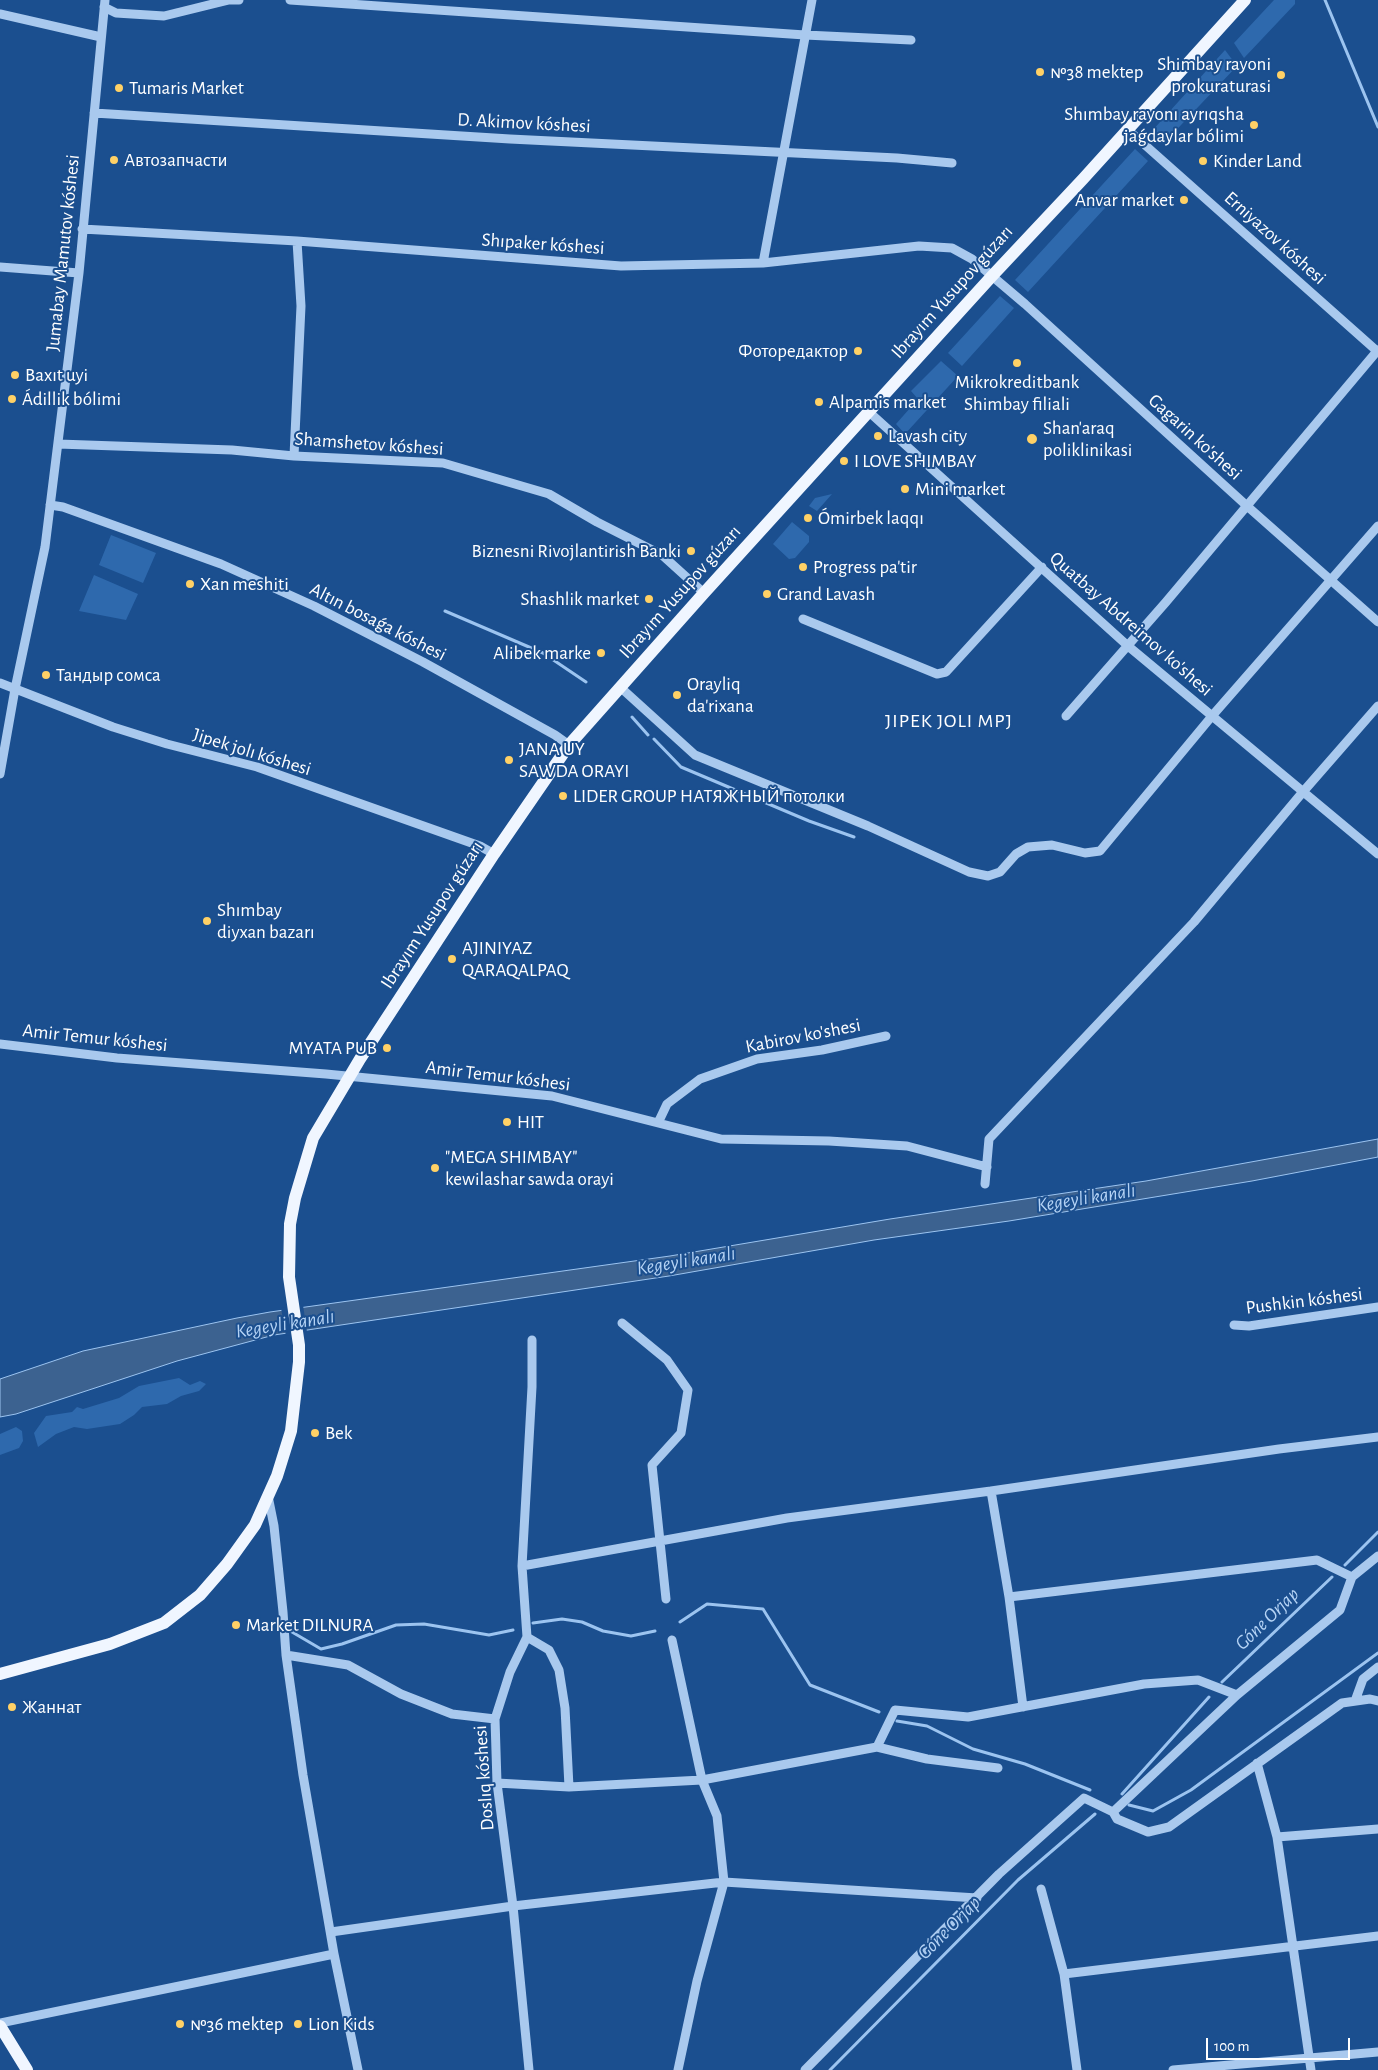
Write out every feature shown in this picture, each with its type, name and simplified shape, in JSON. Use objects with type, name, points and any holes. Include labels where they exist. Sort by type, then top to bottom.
[{"type":"main road","name":"Ibrayım Yusupov gúzarı","points":[[0,1674],[110,1644],[164,1623],[200,1595],[227,1564],[255,1525],[277,1476],[291,1432],[299,1345],[291,1296],[290,1224],[295,1198],[313,1138],[349,1076],[494,854],[570,745],[704,593],[1245,0]]},
{"type":"main road","points":[[0,2024],[27,2070]]},
{"type":"street","points":[[105,4],[116,13],[164,16],[229,0],[239,0]]},
{"type":"street","points":[[290,0],[805,35],[912,40]]},
{"type":"street","points":[[763,263],[812,0]]},
{"type":"street","name":"Jumabay Mamutov kóshesi","points":[[0,774],[15,689],[45,547],[79,273],[105,4]]},
{"type":"street","points":[[0,14],[101,37]]},
{"type":"street","name":"D. Akimov kóshesi","points":[[94,113],[510,139],[784,152],[952,163]]},
{"type":"street","name":"Erniyazov kóshesi","points":[[1127,129],[1378,351]]},
{"type":"street","name":"Shıpaker kóshesi","points":[[82,229],[297,241],[621,266],[763,263],[919,246],[944,247],[952,248],[972,259],[992,276]]},
{"type":"street","points":[[294,456],[301,306],[297,241]]},
{"type":"street","points":[[0,267],[79,273]]},
{"type":"street","name":"Gagarin ko'shesi","points":[[992,276],[1378,622]]},
{"type":"street","points":[[1066,716],[1128,646],[1378,351]]},
{"type":"street","name":"Quatbay Abdreimov ko'shesi","points":[[869,412],[1128,646],[1302,793],[1378,854]]},
{"type":"street","name":"Shamshetov kóshesi","points":[[58,444],[232,450],[294,456],[443,463],[549,494],[597,522],[662,555],[704,593]]},
{"type":"street","name":"Altın bosaǵa kóshesi","points":[[50,505],[63,507],[221,564],[314,606],[423,662],[570,745]]},
{"type":"street","points":[[620,687],[695,755],[868,826],[969,872],[988,876],[1000,872],[1016,854],[1028,847],[1052,846],[1084,853],[1100,851],[1212,716],[1378,526]]},
{"type":"street","points":[[803,619],[937,674],[942,673],[946,672],[1042,567]]},
{"type":"street","name":"Jipek jolı kóshesi","points":[[0,683],[113,727],[167,744],[257,767],[480,846],[494,854]]},
{"type":"street","points":[[985,1184],[989,1139],[1188,929],[1378,706]]},
{"type":"street","name":"Kabirov ko'shesi","points":[[658,1123],[667,1104],[700,1079],[757,1059],[822,1050],[886,1036]]},
{"type":"street","name":"Amir Temur kóshesi","points":[[0,1044],[117,1058],[349,1076],[552,1096],[721,1139],[828,1141],[907,1146],[987,1167]]},
{"type":"street","name":"Pushkin kóshesi","points":[[1234,1325],[1248,1326],[1378,1307]]},
{"type":"street","points":[[622,1323],[667,1360],[688,1390],[681,1433],[652,1465],[666,1599]]},
{"type":"street","name":"Doslıq kóshesi","points":[[529,2070],[513,1906],[497,1783],[495,1719],[510,1672],[527,1637],[522,1566],[532,1387],[532,1340]]},
{"type":"street","points":[[522,1566],[787,1518],[1378,1437]]},
{"type":"street","points":[[991,1491],[1009,1596],[1023,1707]]},
{"type":"street","points":[[268,1496],[276,1545],[286,1655],[303,1775],[334,1954],[358,2070]]},
{"type":"street","points":[[1113,1812],[1237,1695],[1340,1610],[1352,1577],[1378,1556]]},
{"type":"street","points":[[1009,1596],[1318,1560],[1352,1577]]},
{"type":"street","points":[[527,1637],[549,1650],[559,1670],[566,1708],[569,1787]]},
{"type":"street","points":[[672,1640],[702,1780],[717,1816],[724,1882],[696,1981],[678,2070]]},
{"type":"street","points":[[286,1655],[348,1665],[401,1694],[452,1714],[495,1719]]},
{"type":"street","points":[[1355,1701],[1363,1679],[1378,1667]]},
{"type":"street","points":[[877,1748],[895,1710],[968,1717],[1144,1684],[1198,1680],[1237,1695]]},
{"type":"street","points":[[805,2070],[999,1874],[1084,1798],[1113,1812],[1117,1820],[1148,1832],[1169,1827],[1342,1703],[1370,1699],[1378,1700]]},
{"type":"street","points":[[497,1783],[569,1787],[702,1780],[877,1748],[927,1758],[998,1768]]},
{"type":"street","points":[[1257,1763],[1277,1836],[1311,2070]]},
{"type":"street","points":[[1277,1836],[1378,1830]]},
{"type":"street","points":[[331,1932],[513,1906],[724,1882],[977,1898]]},
{"type":"street","points":[[1041,1889],[1064,1974],[1077,2070]]},
{"type":"street","points":[[1064,1974],[1378,1936]]},
{"type":"street","points":[[0,2024],[334,1954]]},
{"type":"street","points":[[1173,2070],[1378,2052]]},
{"type":"shaded area","points":[[1274,0],[1295,0],[1295,4],[1244,58],[1234,43]]},
{"type":"shaded area","points":[[1225,50],[1237,66],[1163,144],[1151,132]]},
{"type":"shaded area","points":[[1135,149],[1148,161],[1028,292],[1015,280]]},
{"type":"shaded area","points":[[1000,296],[1014,308],[962,366],[948,353]]},
{"type":"shaded area","points":[[941,361],[958,376],[905,434],[896,424],[918,399],[911,391]]},
{"type":"shaded area","points":[[832,494],[817,511],[809,506],[815,498]]},
{"type":"shaded area","points":[[792,522],[809,536],[809,542],[795,558],[789,559],[773,544]]},
{"type":"shaded area","points":[[111,535],[156,553],[143,583],[99,565]]},
{"type":"shaded area","points":[[94,575],[138,594],[126,620],[79,611]]},
{"type":"shaded area","points":[[179,1378],[190,1385],[200,1381],[206,1384],[199,1391],[181,1396],[167,1404],[142,1407],[120,1424],[87,1429],[74,1427],[56,1434],[38,1447],[34,1433],[46,1416],[72,1412],[77,1407],[83,1409],[119,1398],[139,1386]]},
{"type":"shaded area","points":[[16,1427],[22,1431],[23,1441],[19,1448],[0,1455],[0,1434]]},
{"type":"water","name":"Kegeyli kanalı","points":[[1378,1139],[1378,1157],[1252,1181],[1009,1221],[874,1240],[669,1276],[274,1335],[177,1361],[16,1414],[0,1417],[0,1379],[83,1351],[237,1318],[670,1256],[890,1219],[1146,1181]]},
{"type":"pier","points":[[303,1305],[307,1332],[286,1336],[281,1308]]},
{"type":"waterway","points":[[1325,0],[1378,127]]},
{"type":"waterway","points":[[445,611],[543,653],[586,682]]},
{"type":"waterway","points":[[632,717],[648,735]]},
{"type":"waterway","points":[[654,739],[681,767],[809,821],[854,837]]},
{"type":"waterway","name":"Góne Orjap","points":[[1345,1565],[1378,1532]]},
{"type":"waterway","name":"Góne Orjap","points":[[1222,1682],[1332,1577]]},
{"type":"waterway","points":[[680,1622],[707,1604],[763,1609],[810,1685],[879,1712]]},
{"type":"waterway","points":[[533,1623],[562,1619],[582,1622],[603,1631],[631,1636],[655,1631]]},
{"type":"waterway","points":[[292,1632],[321,1649],[342,1644],[396,1625],[424,1624],[489,1635],[513,1630]]},
{"type":"waterway","points":[[1129,1805],[1153,1811],[1191,1790],[1378,1653]]},
{"type":"waterway","name":"Góne Orjap","points":[[1122,1794],[1209,1697]]},
{"type":"waterway","points":[[897,1721],[927,1726],[973,1749],[1025,1764],[1090,1790]]},
{"type":"waterway","name":"Góne Orjap","points":[[830,2070],[1018,1880],[1095,1814]]},
{"type":"place","name":"№38 mektep","points":[[1040,72]]},
{"type":"place","name":"Shimbay rayoni prokuraturasi","points":[[1281,75]]},
{"type":"place","name":"Tumaris Market","points":[[119,88]]},
{"type":"place","name":"Shımbay rayonı ayrıqsha jaǵdaylar bólimi","points":[[1254,125]]},
{"type":"place","name":"Автозапчасти","points":[[114,160]]},
{"type":"place","name":"Kinder Land","points":[[1203,161]]},
{"type":"place","name":"Anvar market","points":[[1184,200]]},
{"type":"place","name":"Фоторедактор","points":[[858,351]]},
{"type":"place","name":"Mikrokreditbank Shimbay filiali","points":[[1017,363]]},
{"type":"place","name":"Baxıt uyi","points":[[15,375]]},
{"type":"place","name":"Ádillik bólimi","points":[[12,399]]},
{"type":"place","name":"Alpamis market","points":[[819,402]]},
{"type":"place","name":"Lavash city","points":[[878,436]]},
{"type":"place","name":"Shan'araq poliklinikasi","points":[[1032,439]]},
{"type":"place","name":"I LOVE SHIMBAY","points":[[844,461]]},
{"type":"place","name":"Mini market","points":[[905,489]]},
{"type":"place","name":"Ómirbek laqqı","points":[[808,518]]},
{"type":"place","name":"Biznesni Rivojlantirish Banki","points":[[691,551]]},
{"type":"place","name":"Progress pa'tir","points":[[803,567]]},
{"type":"place","name":"Xan meshiti","points":[[190,584]]},
{"type":"place","name":"Grand Lavash","points":[[767,594]]},
{"type":"place","name":"Shashlik market","points":[[649,599]]},
{"type":"place","name":"Alibek marke","points":[[601,653]]},
{"type":"place","name":"Тандыр сомса","points":[[46,675]]},
{"type":"place","name":"Orayliq da'rixana","points":[[677,695]]},
{"type":"place","name":"JANA UY SAWDA ORAYI","points":[[509,760]]},
{"type":"place","name":"LIDER GROUP НАТЯЖНЫЙ потолки","points":[[563,796]]},
{"type":"place","name":"Shımbay diyxan bazarı","points":[[207,921]]},
{"type":"place","name":"AJINIYAZ QARAQALPAQ","points":[[452,959]]},
{"type":"place","name":"MYATA PUB","points":[[387,1048]]},
{"type":"place","name":"HIT","points":[[507,1122]]},
{"type":"place","name":"\"MEGA SHIMBAY\" kewilashar sawda orayi","points":[[435,1168]]},
{"type":"place","name":"Bek","points":[[315,1433]]},
{"type":"place","name":"Market DILNURA","points":[[236,1625]]},
{"type":"place","name":"Жаннат","points":[[12,1707]]},
{"type":"place","name":"№36 mektep","points":[[180,2024]]},
{"type":"place","name":"Lion Kids","points":[[298,2024]]},
{"type":"district","name":"JIPEK JOLI MPJ","points":[[949,721]]}]
